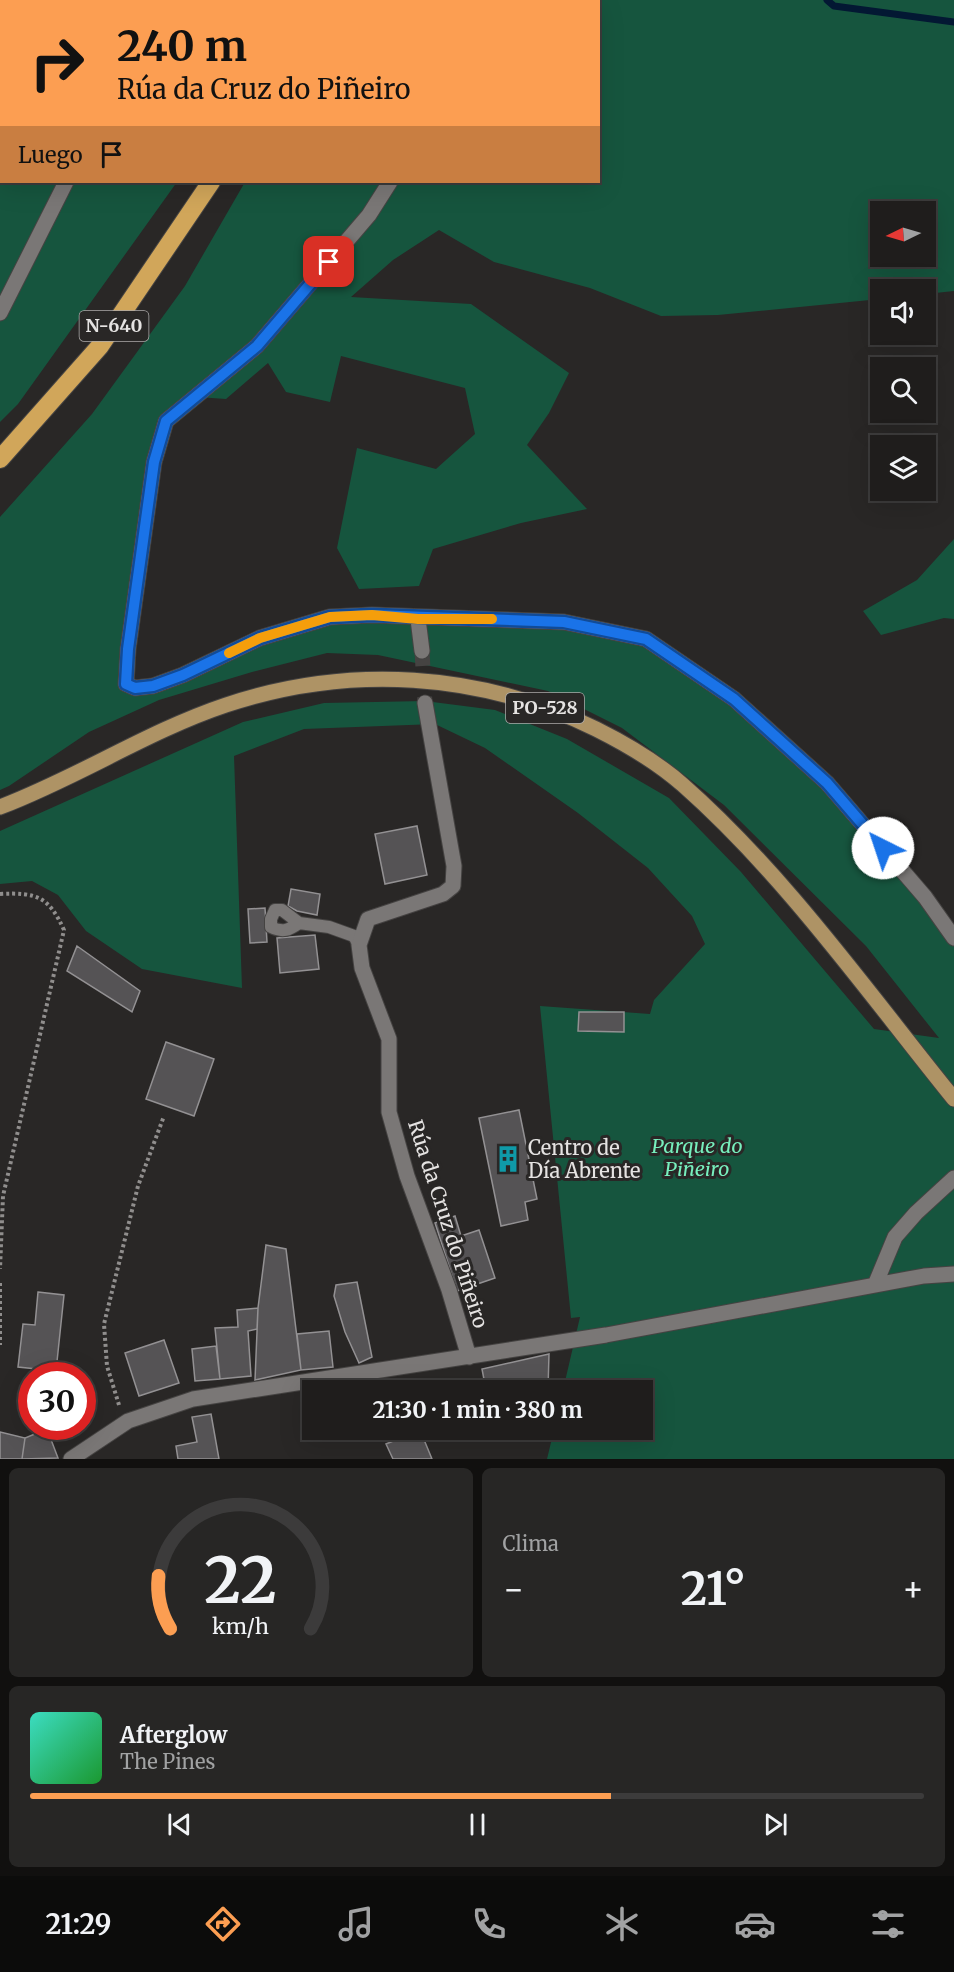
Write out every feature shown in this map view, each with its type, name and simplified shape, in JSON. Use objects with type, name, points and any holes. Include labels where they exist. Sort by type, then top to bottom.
[{"type":"highway","name":"N-640","points":[[0,459],[100,346],[210,183]]},
{"type":"main road","name":"PO-528","points":[[0,807],[225,705],[287,689],[352,680],[417,679],[468,685],[514,696],[576,719],[629,746],[682,784],[757,860],[954,1100]]},
{"type":"street","points":[[0,313],[65,183]]},
{"type":"street","points":[[389,183],[369,215],[257,346],[166,421],[154,462],[128,649],[126,684],[135,688],[153,686],[183,675],[260,638],[330,617],[372,615],[418,619],[564,622],[646,639],[734,699],[827,783],[925,897],[954,938]]},
{"type":"street","points":[[418,619],[422,651]]},
{"type":"street","points":[[359,945],[368,919],[442,894],[453,886],[454,866],[426,703]]},
{"type":"street","name":"Rúa da Cruz do Piñeiro","points":[[359,945],[362,968],[389,1039],[389,1112],[407,1176],[449,1290],[469,1357]]},
{"type":"street","points":[[876,1286],[895,1237],[916,1213],[954,1178]]},
{"type":"street","points":[[71,1459],[128,1421],[193,1399],[606,1335],[954,1274]]},
{"type":"lane","points":[[299,923],[329,927],[354,936],[359,945]]},
{"type":"path","points":[[0,894],[37,896],[54,907],[64,930],[3,1196],[0,1269]]},
{"type":"path","points":[[128,1421],[121,1411],[107,1366],[104,1324],[138,1186],[164,1116]]},
{"type":"path","points":[[0,1283],[0,1345]]},
{"type":"green space","name":"Parque do Piñeiro","points":[[600,0],[954,0],[954,291],[936,293],[936,279],[870,279],[870,300],[718,315],[661,316],[590,288],[494,262],[439,230],[393,260],[351,297],[471,304],[569,373],[549,413],[527,445],[587,509],[521,523],[433,549],[419,586],[359,589],[337,548],[357,448],[436,469],[475,434],[465,388],[341,356],[330,402],[286,392],[268,363],[226,399],[197,397],[166,421],[126,684],[160,684],[330,617],[564,622],[639,638],[688,658],[748,712],[925,897],[954,938],[954,1459],[547,1459],[552,1440],[653,1440],[653,1380],[565,1380],[580,1317],[571,1318],[540,1006],[650,1014],[654,1000],[705,944],[692,916],[648,868],[578,813],[485,748],[435,724],[304,729],[234,756],[242,988],[142,969],[86,931],[58,895],[32,881],[0,884],[0,831],[243,722],[324,703],[425,701],[495,710],[567,739],[669,798],[741,872],[874,1029],[939,1038],[866,946],[724,805],[622,728],[548,691],[378,655],[327,653],[252,672],[159,700],[89,732],[0,790],[0,517],[92,414],[185,286],[244,183],[600,183]]},
{"type":"green space","points":[[0,183],[176,183],[18,404],[0,422]]},
{"type":"green space","points":[[954,539],[954,619],[944,618],[881,635],[863,611],[917,580]]},
{"type":"building","points":[[417,826],[427,875],[385,884],[375,834]]},
{"type":"building","points":[[291,889],[320,894],[317,915],[297,911],[288,906]]},
{"type":"building","points":[[265,908],[267,942],[250,943],[248,909]]},
{"type":"building","points":[[315,935],[319,969],[280,973],[277,938]]},
{"type":"building","points":[[77,946],[140,991],[132,1012],[67,971]]},
{"type":"building","points":[[579,1012],[624,1012],[624,1032],[578,1031]]},
{"type":"building","points":[[166,1042],[214,1059],[194,1116],[146,1099]]},
{"type":"building","name":"Centro de Día Abrente","points":[[519,1110],[537,1199],[525,1202],[528,1220],[501,1226],[479,1118]]},
{"type":"building","points":[[455,1216],[461,1236],[479,1230],[495,1278],[457,1291],[435,1223]]},
{"type":"building","points":[[266,1245],[286,1249],[301,1370],[255,1380],[258,1308]]},
{"type":"building","points":[[357,1282],[372,1357],[359,1363],[345,1332],[334,1296],[336,1285]]},
{"type":"building","points":[[38,1292],[64,1295],[57,1362],[19,1362],[23,1324],[35,1325]]},
{"type":"building","points":[[258,1308],[257,1329],[248,1331],[251,1376],[220,1379],[215,1328],[238,1327],[237,1310]]},
{"type":"building","points":[[329,1331],[333,1367],[301,1370],[297,1334]]},
{"type":"building","points":[[164,1340],[179,1383],[139,1396],[125,1353]]},
{"type":"building","points":[[216,1346],[220,1379],[195,1381],[192,1349]]},
{"type":"building","points":[[549,1354],[548,1380],[484,1380],[482,1369]]},
{"type":"building","points":[[211,1414],[219,1459],[178,1459],[176,1446],[197,1442],[192,1417]]},
{"type":"building","points":[[0,1432],[18,1436],[18,1440],[25,1440],[22,1459],[0,1459]]},
{"type":"building","points":[[25,1440],[51,1440],[58,1458],[22,1459]]},
{"type":"building","points":[[396,1440],[424,1440],[432,1459],[393,1459],[386,1444]]},
{"type":"waterway","points":[[827,0],[834,6],[954,22]]},
{"type":"tunnel","points":[[422,651],[425,703]]},
{"type":"slow traffic","points":[[229,653],[260,638],[330,617],[372,615],[418,619],[492,619]]},
{"type":"place","name":"Centro de Día Abrente","points":[[508,1159]]},
{"type":"route","points":[[329,262],[257,346],[166,421],[154,462],[128,649],[126,684],[135,688],[153,686],[183,675],[260,638],[330,617],[372,615],[418,619],[476,618],[564,622],[646,639],[734,699],[827,783],[883,848]]}]
